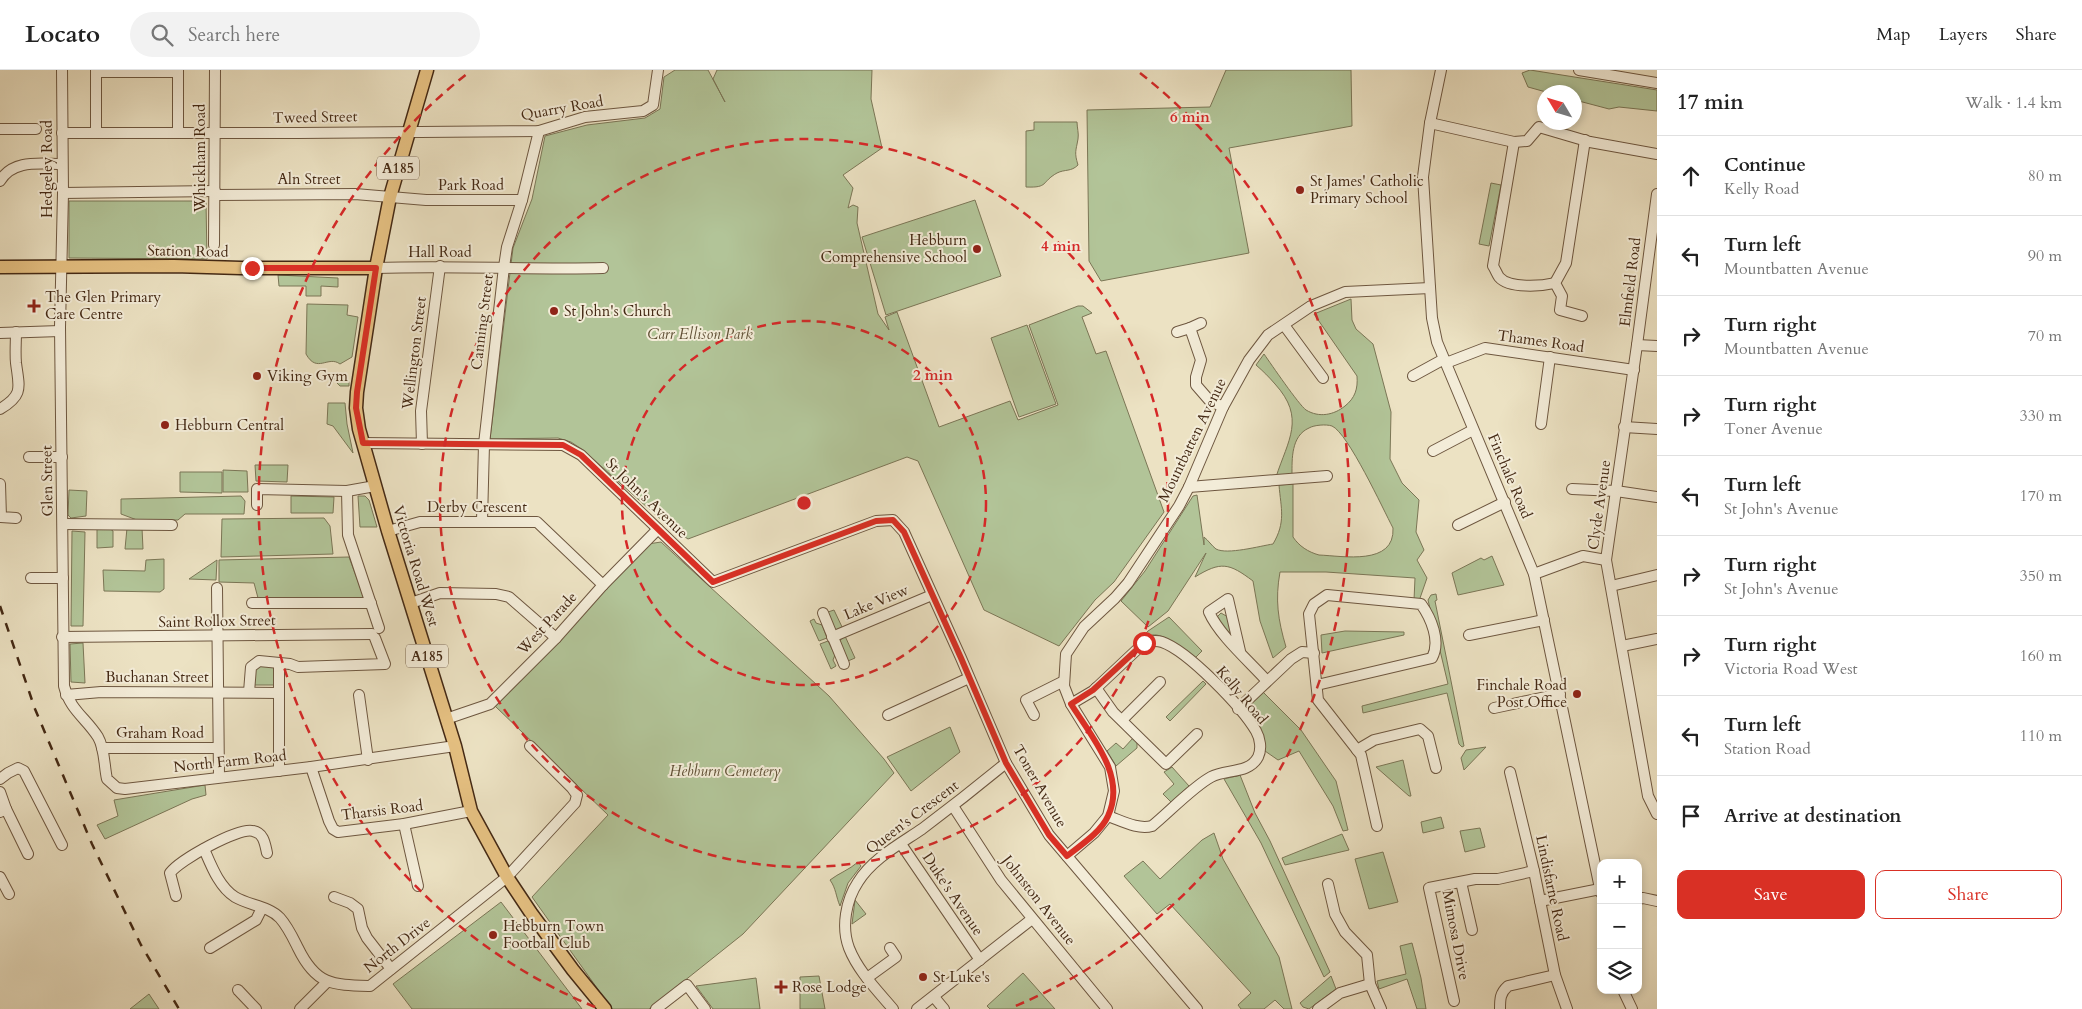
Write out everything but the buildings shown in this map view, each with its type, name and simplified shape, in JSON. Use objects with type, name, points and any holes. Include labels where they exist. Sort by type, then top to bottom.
[{"type":"main road","name":"A185","points":[[376,268],[390,197],[427,70]]},
{"type":"main road","name":"Station Road","points":[[0,267],[376,268]]},
{"type":"main road","name":"Victoria Road West","points":[[376,268],[356,408],[375,486],[455,746],[471,811],[508,877],[573,970],[605,1009]]},
{"type":"street","name":"Hedgeley Road","points":[[60,267],[63,193],[62,70]]},
{"type":"street","name":"Whickham Road","points":[[214,246],[218,133],[215,70]]},
{"type":"street","name":"Quarry Road","points":[[408,132],[539,131],[585,117],[643,111],[653,104],[658,70]]},
{"type":"street","name":"Finchale Road","points":[[1441,70],[1430,123],[1423,177],[1432,318],[1437,342],[1534,574],[1597,876]]},
{"type":"street","points":[[1579,70],[1657,83]]},
{"type":"street","points":[[96,133],[96,71],[178,71],[178,132]]},
{"type":"street","points":[[1430,123],[1514,142],[1527,141],[1539,126],[1585,140],[1657,154]]},
{"type":"street","points":[[0,129],[36,129]]},
{"type":"street","name":"Canning Street","points":[[482,521],[484,444],[504,267],[507,247],[522,200],[539,131]]},
{"type":"street","name":"Tweed Street","points":[[62,133],[408,132]]},
{"type":"street","points":[[1514,142],[1493,266],[1500,279],[1512,284],[1540,286],[1555,283],[1566,263],[1585,140]]},
{"type":"street","points":[[0,181],[9,171],[17,166],[26,164],[62,164]]},
{"type":"street","points":[[63,193],[215,193]]},
{"type":"street","name":"Aln Street","points":[[215,193],[228,195],[355,194],[390,197]]},
{"type":"street","name":"Elmfield Road","points":[[1638,345],[1657,194]]},
{"type":"street","name":"Park Road","points":[[390,197],[426,200],[522,200]]},
{"type":"street","name":"Hall Road","points":[[376,268],[440,266],[551,270],[603,268]]},
{"type":"street","name":"Wellington Street","points":[[422,444],[421,410],[440,266]]},
{"type":"street","name":"Glen Street","points":[[60,267],[63,524],[62,637],[66,695]]},
{"type":"street","points":[[1555,283],[1562,296],[1560,310],[1582,316]]},
{"type":"street","name":"Mountbatten Avenue","points":[[1067,856],[1094,833],[1108,816],[1114,791],[1110,767],[1071,704],[1064,686],[1066,654],[1084,627],[1128,583],[1189,487],[1223,407],[1250,360],[1268,335],[1311,306],[1344,292],[1430,288]]},
{"type":"street","points":[[1177,332],[1201,323]]},
{"type":"street","points":[[1284,325],[1323,378]]},
{"type":"street","points":[[1190,328],[1201,360],[1196,377],[1196,385],[1209,400],[1223,407]]},
{"type":"street","points":[[0,333],[60,331]]},
{"type":"street","points":[[0,409],[15,399],[20,385],[16,360],[16,332]]},
{"type":"street","points":[[1638,345],[1657,346]]},
{"type":"street","name":"Clyde Avenue","points":[[1638,345],[1624,427],[1606,560],[1648,796],[1657,814]]},
{"type":"street","name":"Thames Road","points":[[1413,376],[1445,361],[1485,348],[1634,370]]},
{"type":"street","points":[[1542,424],[1550,357]]},
{"type":"street","points":[[1624,427],[1657,429]]},
{"type":"street","points":[[1433,451],[1473,430]]},
{"type":"street","name":"St John's Avenue","points":[[363,443],[563,445],[581,455],[713,582],[876,521],[893,520]]},
{"type":"street","points":[[29,457],[62,457]]},
{"type":"street","points":[[1189,487],[1327,476]]},
{"type":"street","points":[[0,484],[0,514],[16,518]]},
{"type":"street","points":[[257,505],[258,489],[347,491],[375,486]]},
{"type":"street","points":[[1572,489],[1616,491],[1657,497]]},
{"type":"street","points":[[249,692],[251,668],[259,661],[290,664],[298,667],[385,664],[375,633],[371,603],[348,535],[347,491]]},
{"type":"street","points":[[1458,525],[1504,502]]},
{"type":"street","name":"Toner Avenue","points":[[893,520],[904,532],[1006,763],[1049,835],[1197,1009]]},
{"type":"street","name":"Derby Crescent","points":[[388,531],[420,522],[537,522],[603,585]]},
{"type":"street","points":[[63,524],[172,525]]},
{"type":"street","name":"West Parade","points":[[446,719],[490,704],[556,638],[603,585],[658,529]]},
{"type":"street","points":[[1534,574],[1583,556],[1606,560]]},
{"type":"street","points":[[1611,586],[1657,575]]},
{"type":"street","points":[[31,578],[63,578]]},
{"type":"street","points":[[217,588],[219,777]]},
{"type":"street","points":[[411,604],[440,593],[496,594],[509,597],[556,638]]},
{"type":"street","points":[[1317,685],[1432,658],[1435,653],[1436,642],[1430,617],[1421,604],[1327,595],[1314,604],[1308,614],[1318,700],[1360,755],[1377,826]]},
{"type":"street","name":"Lake View","points":[[832,637],[932,596]]},
{"type":"street","points":[[252,603],[371,603]]},
{"type":"street","name":"Lake View","points":[[823,613],[844,664]]},
{"type":"street","points":[[1469,635],[1544,620]]},
{"type":"street","name":"Saint Rollox Street","points":[[62,637],[375,633]]},
{"type":"street","points":[[1622,646],[1657,639]]},
{"type":"street","name":"Kelly Road","points":[[1071,704],[1096,688],[1144,643],[1153,640],[1163,642],[1182,654],[1218,686],[1256,732],[1260,742],[1260,752],[1256,760],[1248,768],[1211,777],[1152,826],[1145,828],[1136,826],[1108,816]]},
{"type":"street","points":[[1240,651],[1267,681]]},
{"type":"street","points":[[1238,709],[1291,658],[1302,652],[1314,653]]},
{"type":"street","points":[[279,663],[279,771]]},
{"type":"street","points":[[888,715],[969,678]]},
{"type":"street","points":[[1034,715],[1026,700],[1064,681]]},
{"type":"street","points":[[1122,720],[1160,682]]},
{"type":"street","points":[[1096,688],[1122,720],[1166,764],[1197,734]]},
{"type":"street","name":"Buchanan Street","points":[[66,695],[101,692],[279,692]]},
{"type":"street","points":[[1494,708],[1560,694]]},
{"type":"street","name":"North Farm Road","points":[[66,695],[71,706],[97,736],[102,748],[107,779],[117,788],[125,789],[368,760],[455,746]]},
{"type":"street","points":[[359,695],[368,760]]},
{"type":"street","points":[[1357,750],[1374,740],[1420,729],[1428,736],[1436,768]]},
{"type":"street","name":"North Drive","points":[[327,982],[370,986],[508,877],[575,803],[577,795],[530,746]]},
{"type":"street","name":"Graham Road","points":[[102,748],[218,748]]},
{"type":"street","name":"Queen's Crescent","points":[[893,1009],[859,968],[848,946],[846,914],[858,882],[872,864],[953,806],[1006,763]]},
{"type":"street","name":"Tharsis Road","points":[[311,767],[333,830],[338,832],[404,824],[471,811]]},
{"type":"street","points":[[0,779],[8,772],[18,768],[24,770],[62,845]]},
{"type":"street","name":"Lindisfarne Road","points":[[1510,772],[1534,871],[1555,974],[1567,1009]]},
{"type":"street","points":[[0,792],[3,810],[28,854]]},
{"type":"street","name":"Johnston Avenue","points":[[953,806],[1001,880],[1107,1009]]},
{"type":"street","points":[[404,824],[418,886]]},
{"type":"street","points":[[176,896],[170,873],[176,866],[204,849],[245,830],[260,834],[267,853]]},
{"type":"street","name":"Duke's Avenue","points":[[901,844],[980,960]]},
{"type":"street","points":[[204,849],[218,878],[234,896],[279,917],[307,966],[327,982],[300,1009]]},
{"type":"street","name":"Mimosa Drive","points":[[1454,1001],[1429,888],[1475,879],[1498,879],[1534,871]]},
{"type":"street","points":[[0,877],[9,894]]},
{"type":"street","points":[[1461,882],[1472,930]]},
{"type":"street","points":[[1328,884],[1335,914],[1345,932],[1367,956],[1370,984],[1381,1009]]},
{"type":"street","points":[[1540,901],[1597,892]]},
{"type":"street","points":[[334,897],[350,903],[358,909],[362,928],[367,938],[391,969]]},
{"type":"street","points":[[1642,899],[1657,901]]},
{"type":"street","points":[[210,948],[256,920],[262,908]]},
{"type":"street","points":[[917,1009],[1032,919]]},
{"type":"street","points":[[867,978],[896,957],[890,948]]},
{"type":"street","points":[[1500,1009],[1502,991],[1508,986],[1555,974]]},
{"type":"street","points":[[1318,1009],[1340,993],[1370,984]]},
{"type":"street","points":[[656,1009],[687,985],[705,1009]]},
{"type":"street","points":[[238,990],[256,1009]]},
{"type":"street","points":[[1625,994],[1632,1009]]},
{"type":"street","points":[[934,997],[944,1009]]},
{"type":"green space","name":"Carr Ellison Park","points":[[675,70],[708,70],[725,102],[713,79],[717,70],[872,70],[871,99],[882,148],[843,175],[853,188],[848,208],[853,205],[858,207],[857,223],[878,314],[889,330],[885,317],[897,312],[939,427],[1010,401],[1018,420],[1058,405],[1029,325],[1078,306],[1083,306],[1092,313],[1082,317],[1096,354],[1106,351],[1164,512],[1114,582],[1095,600],[1059,646],[984,610],[918,461],[907,457],[688,539],[667,525],[583,450],[571,442],[558,438],[490,439],[513,248],[532,199],[545,136],[587,125],[645,118],[660,109],[664,77]]},
{"type":"green space","points":[[1226,70],[1351,70],[1352,126],[1229,148],[1249,253],[1101,281],[1089,261],[1087,110],[1210,107]]},
{"type":"green space","points":[[1530,70],[1657,90],[1657,111],[1619,107],[1609,109],[1582,102],[1582,85],[1537,85],[1537,90],[1528,87],[1522,73]]},
{"type":"green space","points":[[1034,122],[1077,122],[1076,154],[1078,165],[1073,169],[1057,173],[1042,185],[1026,187],[1026,131],[1034,130]]},
{"type":"green space","points":[[1491,183],[1501,185],[1489,246],[1479,244]]},
{"type":"green space","points":[[975,200],[1001,276],[886,315],[862,237]]},
{"type":"green space","points":[[69,201],[206,201],[207,259],[69,258]]},
{"type":"green space","points":[[278,275],[338,278],[338,287],[321,286],[321,296],[306,296],[306,286],[279,286]]},
{"type":"green space","points":[[1351,299],[1352,320],[1356,329],[1373,344],[1391,412],[1390,459],[1402,483],[1419,500],[1416,532],[1424,550],[1417,560],[1427,578],[1419,601],[1414,600],[1415,578],[1326,572],[1280,572],[1278,610],[1286,647],[1273,658],[1260,621],[1253,581],[1225,566],[1212,568],[1195,577],[1206,553],[1168,611],[1148,627],[1121,601],[1145,571],[1193,496],[1197,495],[1204,545],[1204,537],[1216,549],[1221,551],[1235,551],[1273,544],[1281,522],[1279,485],[1293,484],[1293,537],[1308,550],[1319,555],[1366,556],[1377,554],[1386,548],[1391,540],[1393,528],[1374,489],[1347,442],[1332,426],[1311,427],[1303,432],[1299,436],[1294,448],[1292,475],[1276,477],[1289,440],[1292,419],[1290,408],[1284,396],[1256,365],[1264,354],[1291,393],[1306,410],[1321,415],[1341,409],[1353,396],[1357,385],[1357,376],[1314,314]]},
{"type":"green space","points":[[307,304],[348,305],[347,315],[358,317],[352,357],[340,364],[331,361],[318,364],[310,360],[306,354]]},
{"type":"green space","points":[[1027,325],[1056,404],[1019,417],[991,338]]},
{"type":"green space","points":[[341,375],[349,381],[349,386],[340,386],[334,380],[334,376]]},
{"type":"green space","points":[[328,403],[345,403],[353,453],[333,426],[327,424]]},
{"type":"green space","points":[[255,465],[288,465],[287,482],[256,481]]},
{"type":"green space","points":[[223,470],[247,471],[248,492],[223,492]]},
{"type":"green space","points":[[180,472],[222,472],[222,493],[180,492]]},
{"type":"green space","points":[[69,490],[87,491],[86,516],[71,518],[68,515]]},
{"type":"green space","points":[[241,496],[245,501],[244,514],[185,514],[178,520],[137,520],[121,514],[121,499]]},
{"type":"green space","points":[[291,496],[334,497],[333,513],[291,513]]},
{"type":"green space","points":[[358,496],[365,496],[369,500],[377,527],[360,527]]},
{"type":"green space","points":[[324,518],[330,526],[333,554],[221,557],[222,519]]},
{"type":"green space","points":[[109,528],[113,531],[113,547],[97,548],[97,529]]},
{"type":"green space","points":[[127,528],[142,528],[143,549],[125,549]]},
{"type":"green space","points":[[72,531],[85,532],[83,626],[71,626]]},
{"type":"green space","name":"Hebburn Cemetery","points":[[661,542],[829,696],[894,773],[743,934],[649,1009],[612,1009],[532,897],[608,815],[495,706],[648,544]]},
{"type":"green space","points":[[1492,556],[1504,585],[1458,595],[1452,573],[1481,558],[1484,560]]},
{"type":"green space","points":[[349,557],[364,598],[258,598],[254,583],[219,582],[219,560]]},
{"type":"green space","points":[[164,559],[164,589],[160,592],[104,591],[103,570],[145,571],[146,560]]},
{"type":"green space","points":[[217,560],[216,580],[189,579]]},
{"type":"green space","points":[[1436,594],[1437,600],[1435,601],[1464,746],[1462,747],[1459,744],[1447,693],[1363,713],[1362,706],[1448,684],[1428,600],[1431,595]]},
{"type":"green space","points":[[834,610],[843,629],[839,632],[832,629],[828,612]]},
{"type":"green space","points":[[1221,613],[1228,617],[1232,636],[1216,618]]},
{"type":"green space","points":[[1169,617],[1202,651],[1195,658],[1174,643],[1157,635],[1140,640],[1148,631]]},
{"type":"green space","points":[[814,619],[816,623],[822,625],[827,638],[819,641],[810,621]]},
{"type":"green space","points":[[1345,631],[1404,632],[1404,635],[1322,653],[1321,635]]},
{"type":"green space","points":[[845,636],[855,658],[848,661],[838,642]]},
{"type":"green space","points":[[828,641],[835,655],[833,660],[836,666],[831,669],[820,644]]},
{"type":"green space","points":[[83,643],[85,683],[71,682],[70,644]]},
{"type":"green space","points":[[261,665],[274,669],[275,685],[254,685],[254,670]]},
{"type":"green space","points":[[1203,681],[1206,684],[1170,721],[1166,717]]},
{"type":"green space","points":[[1263,692],[1301,730],[1336,781],[1348,830],[1343,831],[1333,806],[1299,751],[1278,760],[1265,751],[1246,712],[1247,707]]},
{"type":"green space","points":[[950,727],[960,752],[911,791],[887,757]]},
{"type":"green space","points":[[1133,738],[1137,743],[1137,748],[1116,766],[1107,751],[1116,743],[1123,749]]},
{"type":"green space","points":[[1486,747],[1464,770],[1461,758],[1466,750]]},
{"type":"green space","points":[[1403,760],[1411,796],[1376,767]]},
{"type":"green space","points":[[1172,767],[1189,786],[1171,802],[1163,794],[1174,784],[1164,772]]},
{"type":"green space","points":[[1240,775],[1255,813],[1270,841],[1330,972],[1324,977],[1261,843],[1224,779]]},
{"type":"green space","points":[[205,785],[206,795],[192,799],[105,839],[97,825],[118,816],[114,800]]},
{"type":"green space","points":[[1441,817],[1444,828],[1423,833],[1421,822]]},
{"type":"green space","points":[[1480,828],[1485,847],[1465,852],[1460,831]]},
{"type":"green space","points":[[1214,833],[1223,859],[1279,957],[1292,1009],[1284,1009],[1275,1000],[1264,1009],[1241,1009],[1238,1005],[1251,993],[1170,904],[1157,914],[1124,876],[1143,861],[1160,879],[1202,840]]},
{"type":"green space","points":[[1342,834],[1349,850],[1285,865],[1282,858]]},
{"type":"green space","points":[[1383,852],[1398,902],[1369,909],[1355,859]]},
{"type":"green space","points":[[858,862],[861,866],[848,883],[840,906],[834,886],[830,880]]},
{"type":"green space","points":[[855,900],[866,914],[852,924]]},
{"type":"green space","name":"Hebburn Town Football Club","points":[[501,902],[582,1009],[412,1009],[393,984]]},
{"type":"green space","points":[[1412,943],[1421,978],[1426,1009],[1417,1009],[1407,979],[1379,989],[1377,981],[1406,974],[1400,946]]},
{"type":"green space","points":[[1023,973],[1055,1009],[990,1009],[987,1006]]},
{"type":"green space","points":[[819,976],[825,1009],[800,1009],[800,977]]},
{"type":"green space","points":[[1331,976],[1336,989],[1309,1009],[1303,1007],[1300,1003]]},
{"type":"green space","points":[[756,978],[760,1009],[713,1009],[696,986]]},
{"type":"green space","points":[[149,994],[159,1009],[130,1009]]},
{"type":"railway","points":[[0,606],[35,709],[92,844],[141,945],[179,1009]]},
{"type":"place","name":"St James' Catholic Primary School","points":[[1300,190]]},
{"type":"place","name":"Hebburn Comprehensive School","points":[[977,249]]},
{"type":"place","name":"The Glen Primary Care Centre","points":[[34,306]]},
{"type":"place","name":"St John's Church","points":[[554,311]]},
{"type":"place","name":"Viking Gym","points":[[257,376]]},
{"type":"place","name":"Hebburn Central","points":[[165,425]]},
{"type":"place","name":"Finchale Road Post Office","points":[[1577,694]]},
{"type":"place","name":"Hebburn Town Football Club","points":[[493,935]]},
{"type":"place","name":"St Luke's","points":[[923,977]]},
{"type":"place","name":"Rose Lodge","points":[[781,987]]},
{"type":"route","points":[[252,268],[376,268],[357,392],[356,408],[363,443],[563,445],[581,455],[713,582],[876,521],[893,520],[904,532],[1006,763],[1049,835],[1067,856],[1094,833],[1108,816],[1114,791],[1110,767],[1071,704],[1093,690],[1144,643]]}]
